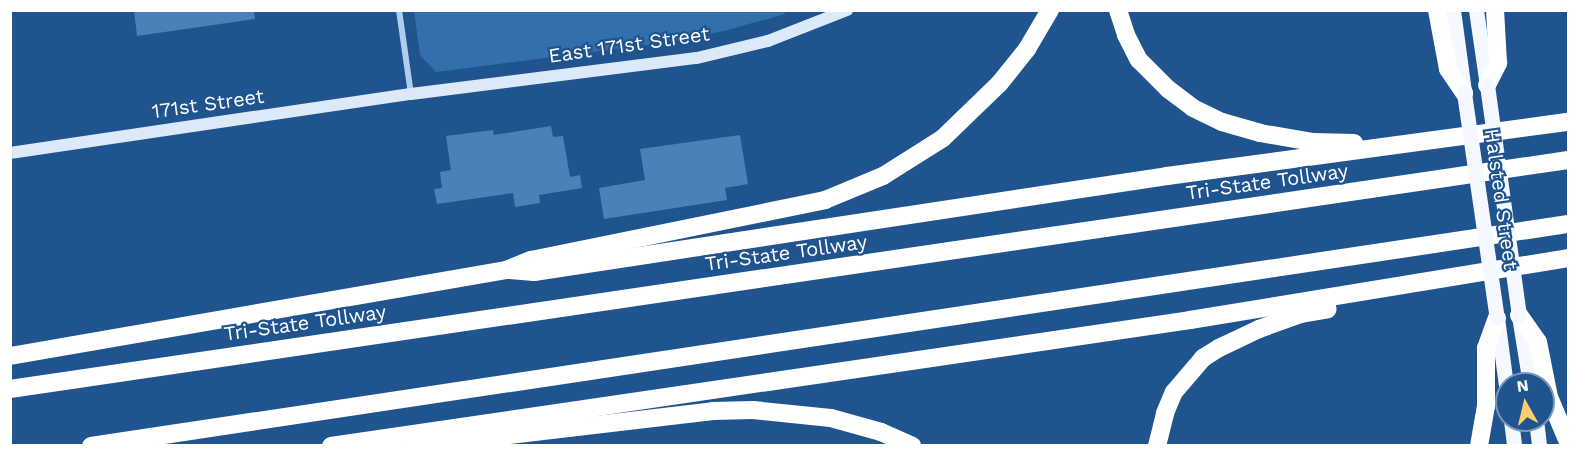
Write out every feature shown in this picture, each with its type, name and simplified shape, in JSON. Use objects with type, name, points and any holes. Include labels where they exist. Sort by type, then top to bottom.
[{"type":"highway","points":[[10,356],[506,270],[531,260],[805,205],[873,181],[943,138],[983,103],[1027,49],[1050,10]]},
{"type":"highway","points":[[1118,10],[1132,47],[1148,70],[1179,99],[1222,122],[1260,133],[1313,142],[1350,143],[1395,138],[1418,144]]},
{"type":"highway","points":[[1437,10],[1448,69],[1464,93]]},
{"type":"highway","points":[[1487,86],[1498,63],[1495,10]]},
{"type":"highway","points":[[506,270],[534,272],[1167,176],[1569,122]]},
{"type":"highway","name":"Tri-State Tollway","points":[[10,389],[1569,160]]},
{"type":"highway","points":[[91,446],[1569,224]]},
{"type":"highway","points":[[331,446],[1179,321],[1567,259]]},
{"type":"highway","points":[[1157,446],[1161,425],[1174,392],[1193,368],[1219,348],[1281,321],[1397,292],[1431,280]]},
{"type":"highway","points":[[1519,315],[1538,342],[1549,397],[1569,442]]},
{"type":"highway","points":[[1479,446],[1486,406],[1486,348],[1497,318]]},
{"type":"highway","points":[[416,446],[714,411],[753,410],[802,413],[848,422],[912,446]]},
{"type":"main road","name":"Halsted Street","points":[[1453,10],[1504,372]]},
{"type":"main road","name":"Halsted Street","points":[[1476,10],[1528,372]]},
{"type":"street","points":[[399,10],[411,94]]},
{"type":"street","name":"East 171st Street","points":[[411,94],[697,58],[768,41],[847,10]]},
{"type":"street","name":"171st Street","points":[[10,153],[411,94]]},
{"type":"shaded area","points":[[784,10],[785,14],[724,31],[662,43],[436,72],[420,55],[414,11]]},
{"type":"building","points":[[134,10],[254,10],[255,19],[137,36]]},
{"type":"building","points":[[551,126],[553,137],[563,136],[570,177],[580,175],[582,188],[539,195],[540,203],[515,207],[513,193],[437,204],[434,189],[442,188],[440,172],[451,170],[446,136],[493,130],[494,135]]},
{"type":"building","points":[[740,135],[748,184],[725,188],[727,200],[604,219],[599,188],[645,180],[640,149]]}]
